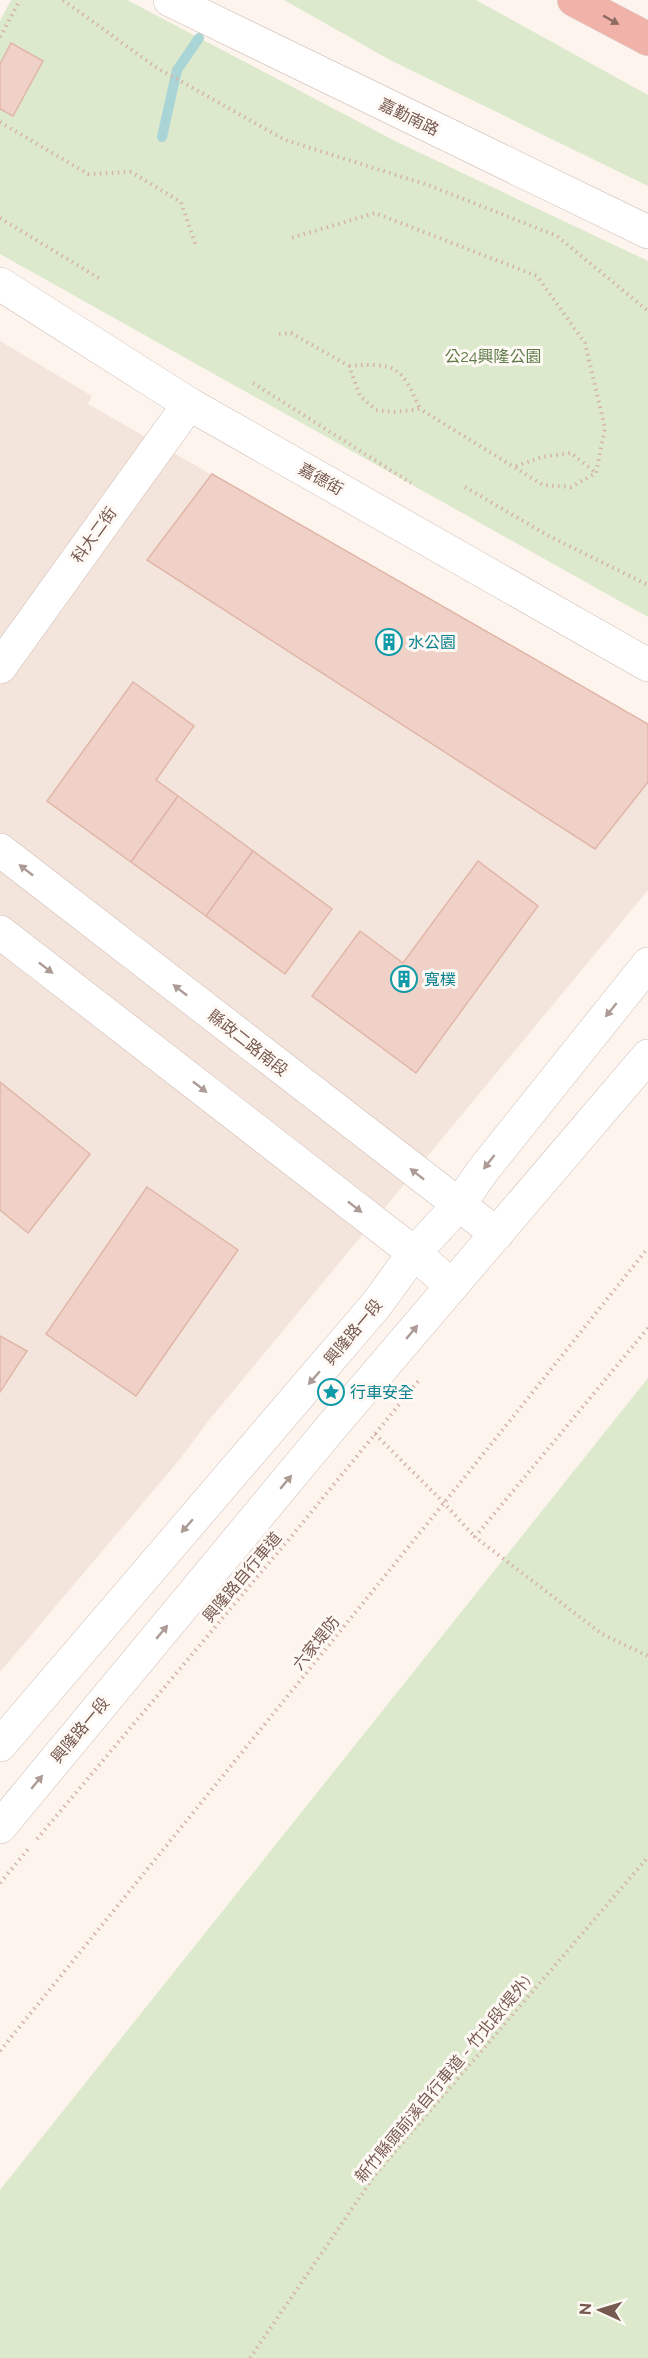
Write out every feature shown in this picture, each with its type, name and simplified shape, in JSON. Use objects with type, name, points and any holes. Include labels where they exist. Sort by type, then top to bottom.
[{"type":"highway","points":[[574,0],[648,39]]},
{"type":"street","name":"嘉勤南路","points":[[170,0],[648,232]]},
{"type":"street","name":"嘉德街","points":[[0,284],[189,404],[648,664]]},
{"type":"street","name":"科大二街","points":[[0,667],[189,404]]},
{"type":"street","name":"縣政二路南段","points":[[0,850],[497,1234]]},
{"type":"street","points":[[0,932],[414,1252],[452,1286]]},
{"type":"street","name":"興隆路一段","points":[[0,1745],[376,1305],[414,1252],[458,1206],[484,1169],[648,964]]},
{"type":"street","name":"興隆路一段","points":[[0,1827],[336,1422],[648,1056]]},
{"type":"path","points":[[0,36],[20,0]]},
{"type":"path","points":[[63,0],[154,66],[285,140],[428,185],[557,236],[648,311]]},
{"type":"path","points":[[0,122],[88,174],[131,172],[181,202],[196,246]]},
{"type":"path","points":[[279,334],[291,333],[349,366],[375,364],[394,369],[408,381],[420,409],[543,485],[571,487],[596,473],[605,428],[585,344],[537,276],[375,213],[291,238]]},
{"type":"path","points":[[0,218],[102,280]]},
{"type":"path","points":[[349,366],[360,396],[376,410],[393,412],[420,409]]},
{"type":"path","points":[[253,383],[411,483]]},
{"type":"path","points":[[515,466],[542,457],[571,453],[596,473]]},
{"type":"path","points":[[465,487],[547,534],[648,585]]},
{"type":"path","name":"六家堤防","points":[[0,2051],[648,1248]]},
{"type":"path","points":[[475,1538],[648,1328]]},
{"type":"path","name":"興隆路自行車道","points":[[0,1883],[426,1372]]},
{"type":"path","points":[[375,1434],[444,1503],[475,1538],[603,1634],[648,1656]]},
{"type":"path","name":"新竹縣頭前溪自行車道 - 竹北段(堤外)","points":[[250,2358],[375,2175],[648,1857]]},
{"type":"shaded area","points":[[0,341],[92,396],[88,404],[648,724],[648,890],[209,1420],[180,1459],[0,1672]]},
{"type":"green space","name":"公24興隆公園","points":[[11,0],[127,0],[397,142],[648,261],[648,617],[0,254],[0,21]]},
{"type":"green space","points":[[284,0],[476,0],[648,95],[648,186],[390,60]]},
{"type":"green space","points":[[648,1378],[648,2358],[0,2358],[0,2190]]},
{"type":"building","points":[[11,43],[43,61],[13,116],[0,109],[0,64]]},
{"type":"building","name":"水公園","points":[[212,474],[648,724],[648,782],[595,849],[147,560]]},
{"type":"building","points":[[133,682],[194,726],[156,780],[178,796],[131,862],[47,801]]},
{"type":"building","points":[[178,796],[253,851],[206,916],[131,862]]},
{"type":"building","points":[[253,851],[332,909],[285,974],[206,916]]},
{"type":"building","name":"寬樸","points":[[478,861],[538,906],[416,1073],[312,996],[360,931],[403,963]]},
{"type":"building","points":[[0,1082],[90,1154],[28,1233],[0,1210]]},
{"type":"building","points":[[147,1187],[238,1250],[136,1396],[46,1334]]},
{"type":"building","points":[[0,1336],[27,1351],[0,1392]]},
{"type":"waterway","points":[[162,137],[177,70],[199,38]]},
{"type":"place","name":"水公園","points":[[389,642]]},
{"type":"place","name":"寬樸","points":[[404,979]]},
{"type":"place","name":"行車安全","points":[[331,1392]]}]
